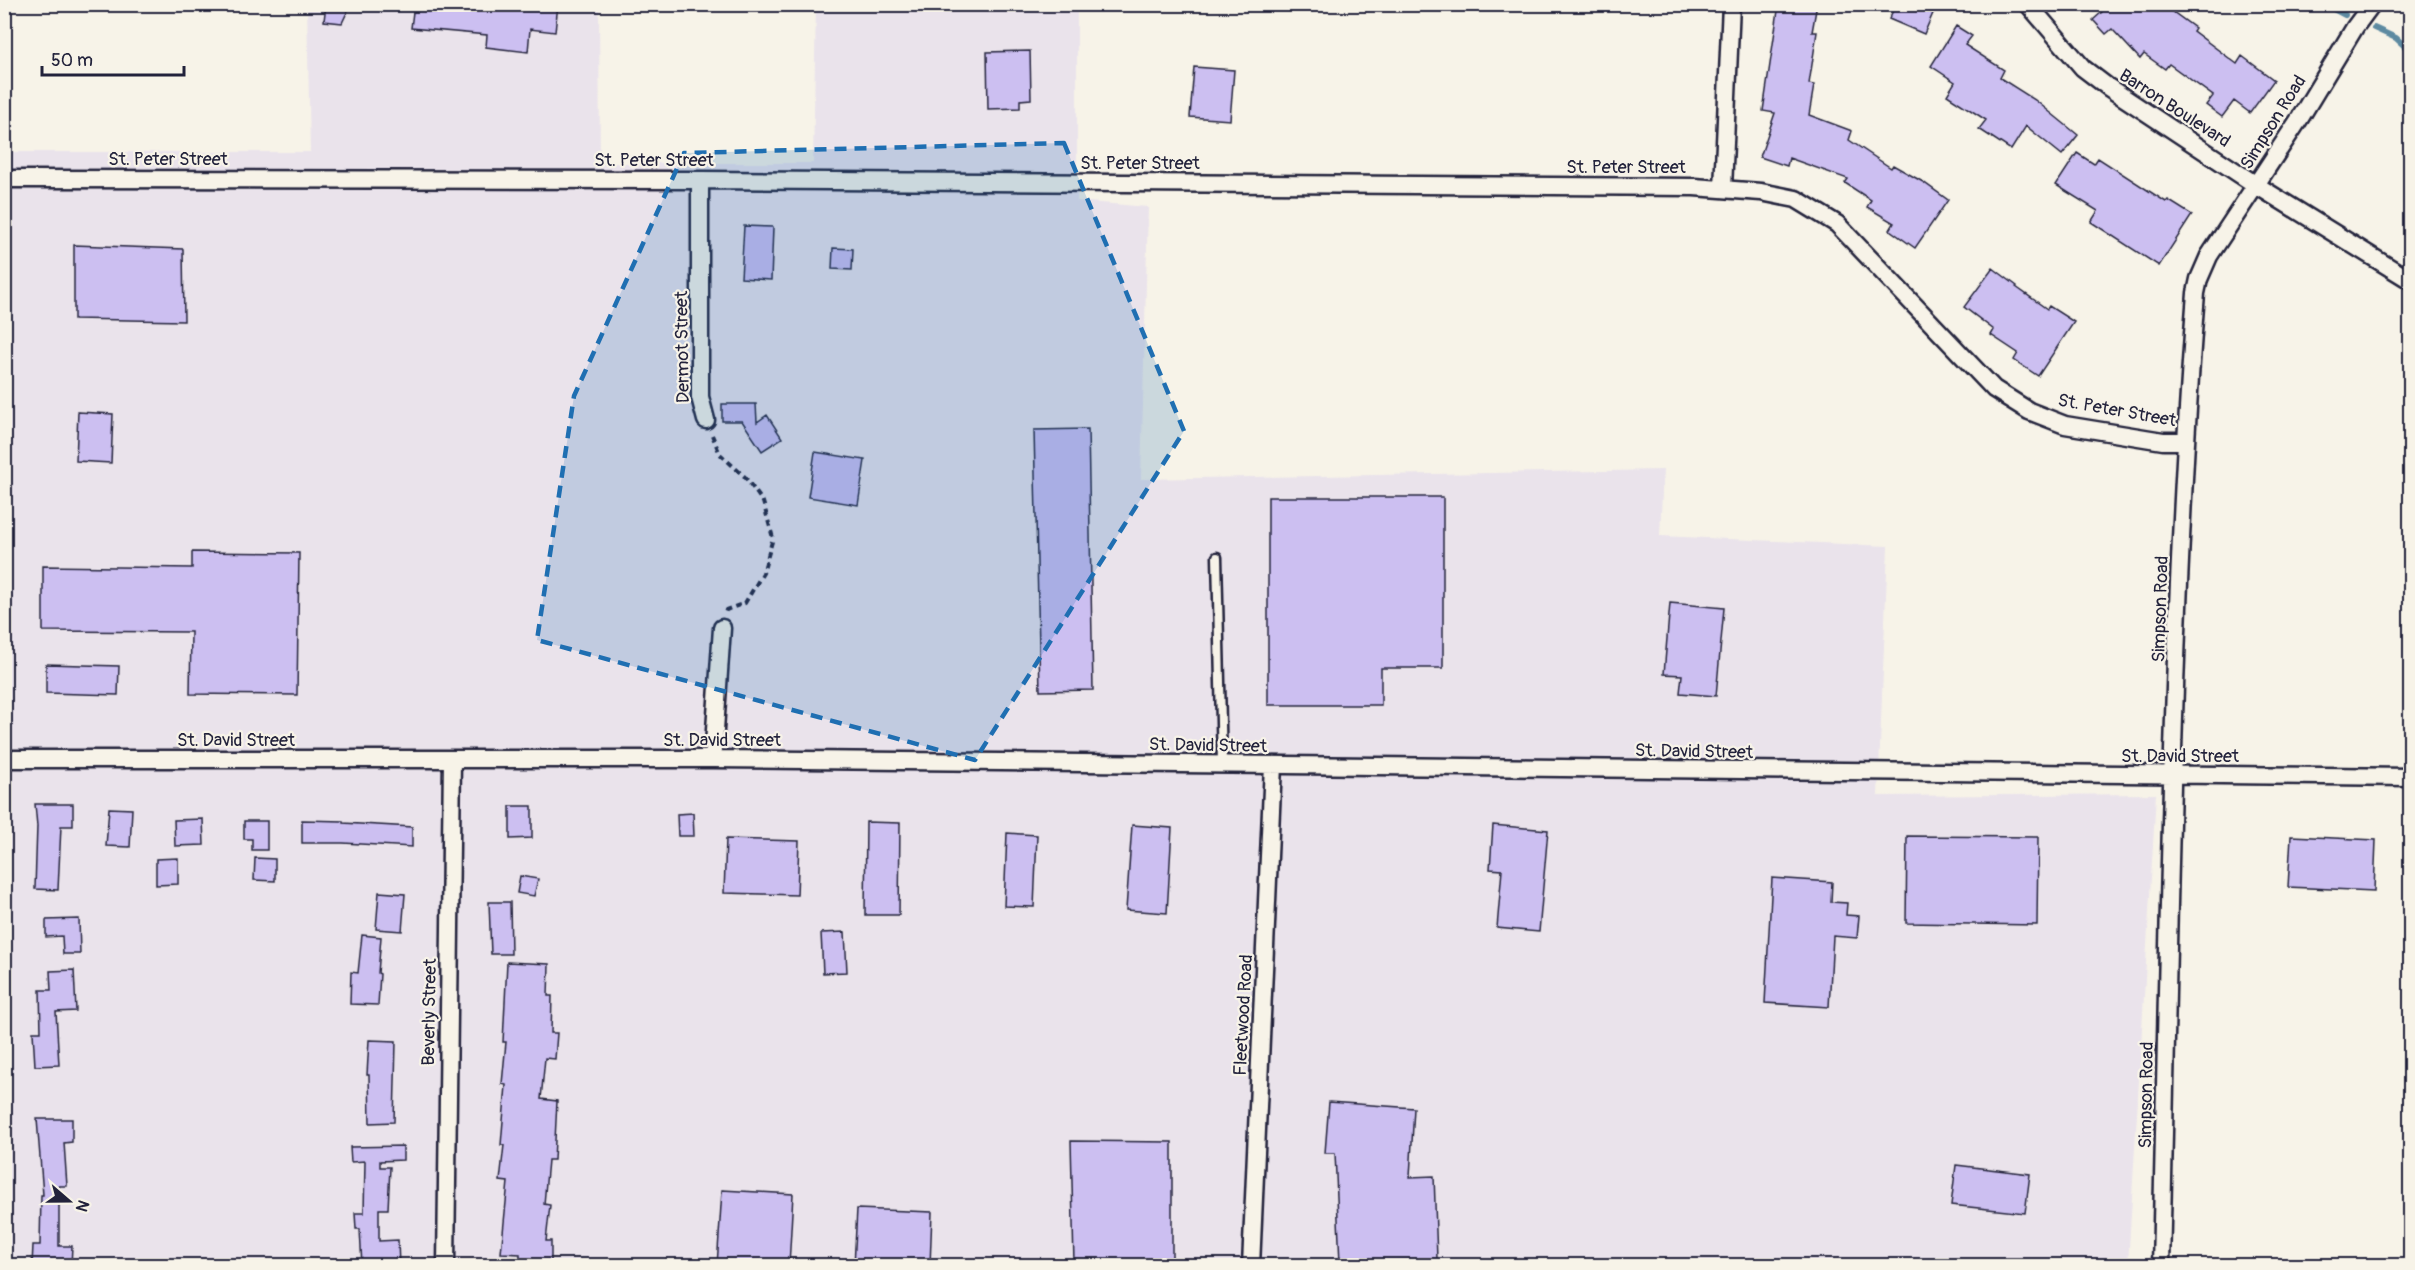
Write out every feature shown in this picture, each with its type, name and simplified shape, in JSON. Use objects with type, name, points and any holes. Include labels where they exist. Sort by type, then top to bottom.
[{"type":"street","points":[[1723,189],[1731,4]]},
{"type":"street","name":"Barron Boulevard","points":[[2028,4],[2083,68],[2108,87],[2256,185],[2410,280]]},
{"type":"street","name":"Simpson Road","points":[[2161,1266],[2173,776],[2186,441],[2199,279],[2209,256],[2372,4]]},
{"type":"street","name":"St. Peter Street","points":[[4,179],[700,180],[1682,187],[1761,192],[1796,199],[1838,224],[1994,389],[2029,411],[2065,425],[2163,441],[2186,441]]},
{"type":"street","name":"Dermot Street","points":[[700,180],[700,397],[706,420]]},
{"type":"street","points":[[713,759],[722,628]]},
{"type":"street","name":"St. David Street","points":[[4,759],[713,759],[2410,777]]},
{"type":"street","name":"Beverly Street","points":[[446,1266],[452,759]]},
{"type":"street","name":"Fleetwood Road","points":[[1251,1266],[1273,765]]},
{"type":"lane","points":[[1217,557],[1222,765]]},
{"type":"path","name":"Dermot Street","points":[[706,420],[720,454],[746,477],[763,502],[773,538],[763,573],[745,603],[726,610],[722,628]]},
{"type":"highlighted area","points":[[1064,143],[1184,431],[975,760],[537,640],[574,396],[684,153]]},
{"type":"shaded area","points":[[307,5],[599,5],[600,163],[813,163],[816,5],[1077,5],[1077,201],[1148,207],[1141,479],[1663,470],[1660,536],[1888,546],[1878,796],[2156,794],[2128,1265],[5,1266],[5,152],[310,152]]},
{"type":"building","points":[[326,4],[351,4],[342,23],[324,21]]},
{"type":"building","points":[[414,4],[558,4],[555,32],[530,29],[528,52],[486,47],[487,35],[411,28]]},
{"type":"building","points":[[1779,4],[1817,4],[1812,32],[1817,32],[1809,84],[1814,85],[1809,115],[1852,131],[1849,140],[1891,168],[1893,165],[1923,182],[1948,200],[1915,248],[1890,230],[1894,223],[1867,207],[1871,200],[1845,183],[1848,179],[1789,158],[1787,166],[1760,157],[1775,113],[1763,111]]},
{"type":"building","points":[[1896,4],[1937,4],[1924,34],[1889,19]]},
{"type":"building","points":[[2095,4],[2162,4],[2195,28],[2193,31],[2237,64],[2242,56],[2274,80],[2250,113],[2234,101],[2222,117],[2206,105],[2213,96],[2169,64],[2165,69],[2144,54],[2140,59],[2112,29],[2106,34],[2093,20],[2102,12]]},
{"type":"building","points":[[1956,26],[1972,36],[1965,45],[2004,70],[2000,78],[2035,100],[2078,135],[2062,155],[2026,126],[2011,150],[1979,129],[1986,120],[1947,95],[1955,82],[1931,66]]},
{"type":"building","points":[[1030,51],[1031,99],[1020,100],[1020,108],[988,109],[987,52]]},
{"type":"building","points":[[1194,67],[1234,70],[1230,120],[1190,117]]},
{"type":"building","points":[[2077,153],[2094,164],[2098,158],[2166,202],[2168,200],[2192,215],[2159,266],[2091,222],[2098,211],[2056,185]]},
{"type":"building","points":[[744,226],[773,227],[771,280],[741,278]]},
{"type":"building","points":[[74,245],[183,249],[184,321],[74,319]]},
{"type":"building","points":[[833,248],[853,249],[852,270],[832,269]]},
{"type":"building","points":[[1993,268],[2047,309],[2049,306],[2074,322],[2038,376],[2014,360],[2018,353],[1991,335],[1994,330],[1964,307]]},
{"type":"building","points":[[722,404],[756,404],[757,422],[767,415],[782,438],[762,451],[742,421],[722,421]]},
{"type":"building","points":[[78,412],[113,414],[111,463],[76,461]]},
{"type":"building","points":[[1088,429],[1093,690],[1040,691],[1034,430]]},
{"type":"building","points":[[815,452],[865,460],[858,505],[808,497]]},
{"type":"building","points":[[1268,497],[1443,497],[1443,668],[1381,668],[1381,705],[1268,705]]},
{"type":"building","points":[[192,552],[299,553],[297,695],[190,694],[191,632],[43,631],[43,566],[192,568]]},
{"type":"building","points":[[1670,603],[1724,608],[1716,696],[1680,693],[1682,675],[1664,674]]},
{"type":"building","points":[[46,664],[119,666],[118,695],[46,693]]},
{"type":"building","points":[[35,804],[73,804],[73,826],[61,826],[58,890],[35,889],[37,826]]},
{"type":"building","points":[[510,806],[532,806],[532,838],[510,839]]},
{"type":"building","points":[[109,808],[132,809],[130,847],[106,846]]},
{"type":"building","points":[[693,813],[694,836],[678,836],[677,814]]},
{"type":"building","points":[[203,819],[204,845],[175,846],[174,820]]},
{"type":"building","points":[[302,820],[412,827],[412,847],[302,843]]},
{"type":"building","points":[[244,821],[267,821],[267,850],[252,850],[252,839],[244,839]]},
{"type":"building","points":[[866,822],[900,823],[899,915],[865,915]]},
{"type":"building","points":[[1132,825],[1172,828],[1167,913],[1126,910]]},
{"type":"building","points":[[1493,825],[1548,830],[1539,932],[1497,928],[1502,870],[1490,869]]},
{"type":"building","points":[[1007,833],[1037,835],[1034,907],[1004,906]]},
{"type":"building","points":[[1907,836],[2038,837],[2037,925],[1906,923]]},
{"type":"building","points":[[2291,836],[2376,840],[2374,891],[2288,887]]},
{"type":"building","points":[[726,839],[799,841],[797,895],[724,893]]},
{"type":"building","points":[[178,858],[178,884],[156,885],[156,859]]},
{"type":"building","points":[[255,858],[275,859],[275,881],[254,880]]},
{"type":"building","points":[[520,876],[538,879],[534,896],[517,893]]},
{"type":"building","points":[[1772,878],[1832,882],[1831,902],[1847,903],[1846,915],[1859,916],[1857,938],[1833,936],[1829,1007],[1765,1003]]},
{"type":"building","points":[[379,892],[405,894],[402,931],[376,929]]},
{"type":"building","points":[[489,902],[510,902],[511,954],[491,954]]},
{"type":"building","points":[[79,919],[80,954],[63,954],[62,936],[46,937],[46,920]]},
{"type":"building","points":[[845,932],[847,972],[823,973],[821,933]]},
{"type":"building","points":[[362,935],[381,937],[378,1005],[350,1004],[351,972],[358,973]]},
{"type":"building","points":[[507,962],[549,964],[548,996],[552,996],[551,1033],[557,1033],[555,1059],[545,1058],[541,1099],[557,1101],[554,1160],[548,1160],[544,1204],[550,1205],[546,1241],[551,1241],[551,1266],[520,1266],[520,1254],[501,1253],[508,1182],[500,1181],[506,1085],[502,1084],[506,1042],[503,1042]]},
{"type":"building","points":[[74,970],[76,1011],[56,1012],[59,1065],[35,1066],[33,1032],[41,1032],[40,990],[51,990],[50,971]]},
{"type":"building","points":[[369,1040],[396,1041],[394,1122],[370,1123],[369,1075],[367,1075]]},
{"type":"building","points":[[1329,1102],[1414,1108],[1410,1177],[1434,1176],[1437,1259],[1340,1263],[1335,1153],[1325,1153]]},
{"type":"building","points":[[37,1119],[72,1119],[72,1142],[64,1143],[67,1186],[59,1186],[59,1246],[72,1246],[71,1266],[32,1266],[33,1245],[40,1245],[41,1195],[43,1195]]},
{"type":"building","points":[[1071,1141],[1172,1142],[1172,1263],[1074,1263]]},
{"type":"building","points":[[403,1146],[403,1160],[380,1161],[380,1167],[390,1167],[388,1209],[379,1209],[379,1241],[398,1240],[399,1266],[362,1266],[360,1229],[356,1229],[355,1213],[364,1213],[365,1161],[351,1162],[350,1147]]},
{"type":"building","points":[[1956,1165],[2030,1174],[2025,1213],[1951,1205]]},
{"type":"building","points":[[722,1190],[793,1194],[789,1266],[717,1266]]},
{"type":"building","points":[[857,1209],[932,1212],[930,1266],[854,1266]]},
{"type":"waterway","points":[[2324,4],[2345,15]]},
{"type":"waterway","points":[[2374,28],[2396,38],[2410,51]]}]
